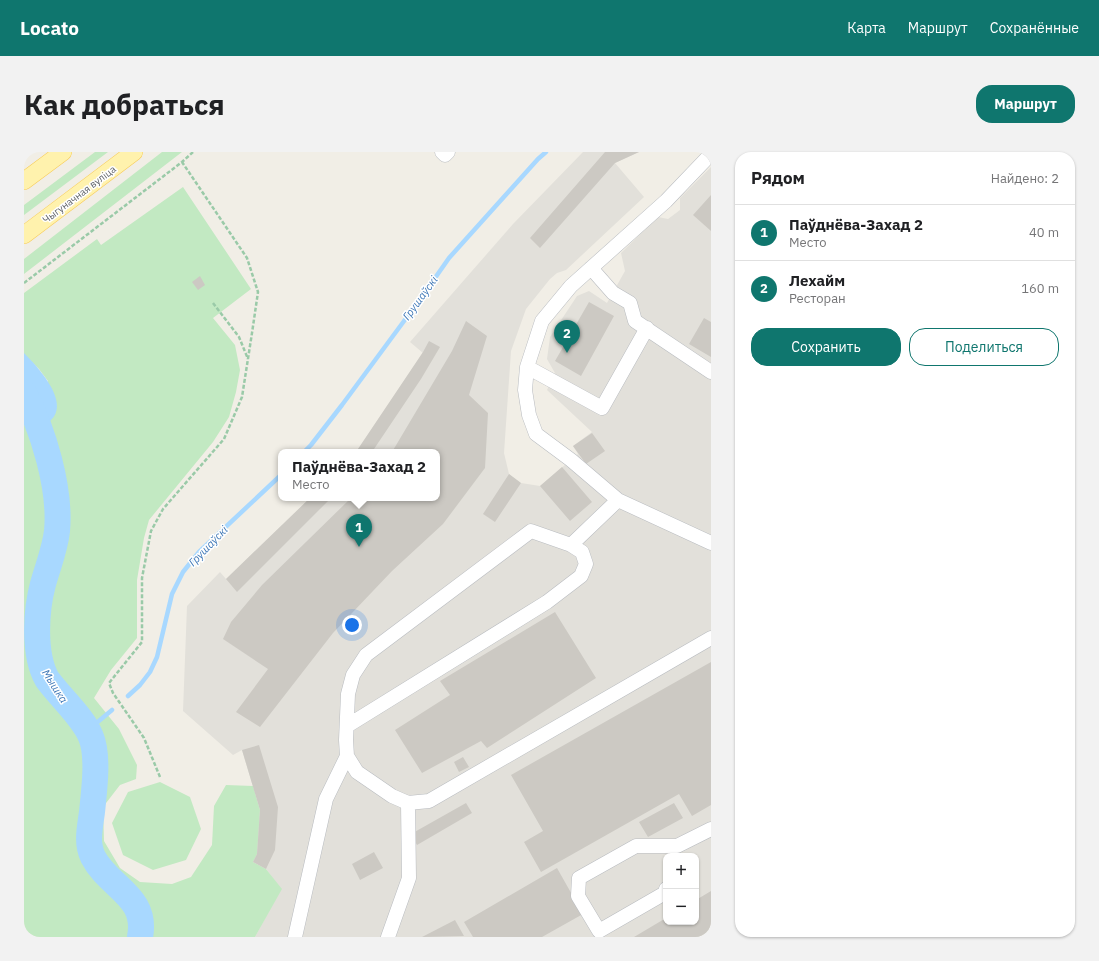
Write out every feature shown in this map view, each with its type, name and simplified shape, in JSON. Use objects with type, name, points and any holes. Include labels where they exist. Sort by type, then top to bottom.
[{"type":"main road","points":[[24,181],[63,152]]},
{"type":"main road","name":"Чыгуначная вуліца","points":[[24,235],[134,152]]},
{"type":"lane","points":[[442,152],[445,155],[448,152]]},
{"type":"lane","points":[[711,154],[666,200],[571,286],[542,321],[527,367],[525,390],[529,415],[536,434],[571,460],[618,500],[711,543]]},
{"type":"lane","points":[[591,268],[613,293],[630,303],[635,321],[711,372]]},
{"type":"lane","points":[[527,367],[602,408],[647,328]]},
{"type":"lane","points":[[571,545],[618,500]]},
{"type":"lane","points":[[295,937],[326,799],[347,756],[347,726],[348,694],[352,675],[366,655],[531,531],[571,545],[582,552],[586,564],[581,576],[547,602],[347,726]]},
{"type":"lane","points":[[347,756],[357,772],[392,796],[408,803],[429,800],[711,638]]},
{"type":"lane","points":[[388,937],[409,878],[408,803]]},
{"type":"lane","points":[[663,894],[599,931],[578,896],[578,878],[636,846],[676,851],[711,829]]},
{"type":"path","points":[[24,283],[193,152]]},
{"type":"path","points":[[160,777],[144,738],[113,693],[109,683],[142,642],[142,578],[151,531],[163,509],[224,439],[242,397],[258,292],[248,258],[182,162]]},
{"type":"path","points":[[213,303],[239,337],[248,359]]},
{"type":"shaded area","points":[[583,152],[639,152],[615,163],[644,197],[566,270],[557,273],[550,279],[526,309],[511,351],[504,453],[509,474],[521,483],[540,486],[578,454],[573,446],[592,432],[547,390],[555,373],[547,359],[550,337],[577,296],[589,291],[607,303],[625,271],[621,253],[658,217],[668,219],[680,210],[680,198],[711,167],[711,937],[255,937],[281,889],[266,869],[253,862],[260,810],[242,750],[233,755],[183,711],[187,606],[220,572],[226,579],[307,501],[440,501],[440,449],[358,449],[423,353],[410,342],[513,224]]},
{"type":"green space","points":[[95,152],[108,152],[24,215],[24,205]]},
{"type":"green space","points":[[162,152],[182,152],[24,274],[24,259]]},
{"type":"green space","points":[[183,187],[251,289],[213,318],[235,345],[240,370],[229,417],[213,442],[149,520],[144,538],[137,580],[137,638],[111,670],[94,698],[119,729],[137,765],[136,779],[120,785],[103,807],[104,841],[120,868],[140,882],[172,884],[191,877],[212,845],[214,806],[226,785],[253,786],[260,810],[257,854],[253,862],[266,869],[282,889],[255,937],[24,937],[24,425],[29,426],[48,381],[39,369],[24,354],[24,293],[97,239],[101,245]]},
{"type":"green space","points":[[160,782],[190,797],[201,829],[186,860],[153,870],[123,855],[112,823],[128,792]]},
{"type":"water","points":[[24,353],[44,375],[55,395],[57,405],[56,413],[50,421],[41,425],[24,425]]},
{"type":"building","points":[[605,152],[639,152],[615,163],[540,248],[530,238]]},
{"type":"building","points":[[711,195],[711,231],[693,215]]},
{"type":"building","points":[[200,276],[205,285],[198,290],[192,282]]},
{"type":"building","points":[[589,302],[614,316],[581,376],[555,361]]},
{"type":"building","points":[[704,318],[711,322],[711,357],[689,344]]},
{"type":"building","points":[[466,321],[487,336],[469,395],[488,413],[485,468],[443,524],[392,571],[333,633],[260,727],[236,712],[268,669],[223,639],[231,622],[262,585],[348,501],[440,501],[440,449],[394,449],[452,351]]},
{"type":"building","points":[[429,341],[440,347],[421,379],[374,449],[358,449]]},
{"type":"building","points":[[592,433],[605,451],[586,464],[573,446]]},
{"type":"building","points":[[562,467],[592,502],[570,521],[540,486]]},
{"type":"building","points":[[509,474],[521,483],[495,522],[483,514]]},
{"type":"building","points":[[307,501],[328,501],[237,592],[226,579]]},
{"type":"building","points":[[555,612],[596,678],[487,748],[481,741],[422,773],[395,730],[450,695],[440,681]]},
{"type":"building","points":[[711,662],[711,805],[692,816],[679,794],[541,872],[524,842],[543,831],[511,775]]},
{"type":"building","points":[[259,745],[278,807],[275,850],[266,869],[253,862],[257,854],[260,810],[242,750]]},
{"type":"building","points":[[463,757],[469,767],[459,772],[454,762]]},
{"type":"building","points":[[466,803],[472,813],[417,845],[411,834]]},
{"type":"building","points":[[674,803],[683,818],[648,837],[639,822]]},
{"type":"building","points":[[374,852],[383,868],[360,880],[352,864]]},
{"type":"building","points":[[557,868],[583,914],[542,937],[473,937],[464,922]]},
{"type":"building","points":[[711,891],[711,937],[634,937],[663,920],[663,925],[699,925],[699,898]]},
{"type":"building","points":[[455,920],[464,936],[422,937]]},
{"type":"waterway","name":"Грушаўскі","points":[[307,449],[342,405],[449,258],[546,152]]},
{"type":"waterway","name":"Мышка","points":[[24,393],[38,424],[44,442],[53,478],[58,514],[56,538],[43,584],[37,619],[39,657],[47,679],[83,722],[91,737],[95,754],[94,795],[89,835],[91,852],[100,868],[126,893],[133,902],[141,923],[140,937]]},
{"type":"waterway","name":"Грушаўскі","points":[[128,696],[140,685],[150,672],[157,657],[172,594],[183,572],[199,552],[278,478]]},
{"type":"waterway","name":"Грушаўскі","points":[[88,730],[112,710]]},
{"type":"place","name":"Лехайм","points":[[567,353]]},
{"type":"place","name":"Паўднёва-Захад 2","points":[[359,547]]}]
